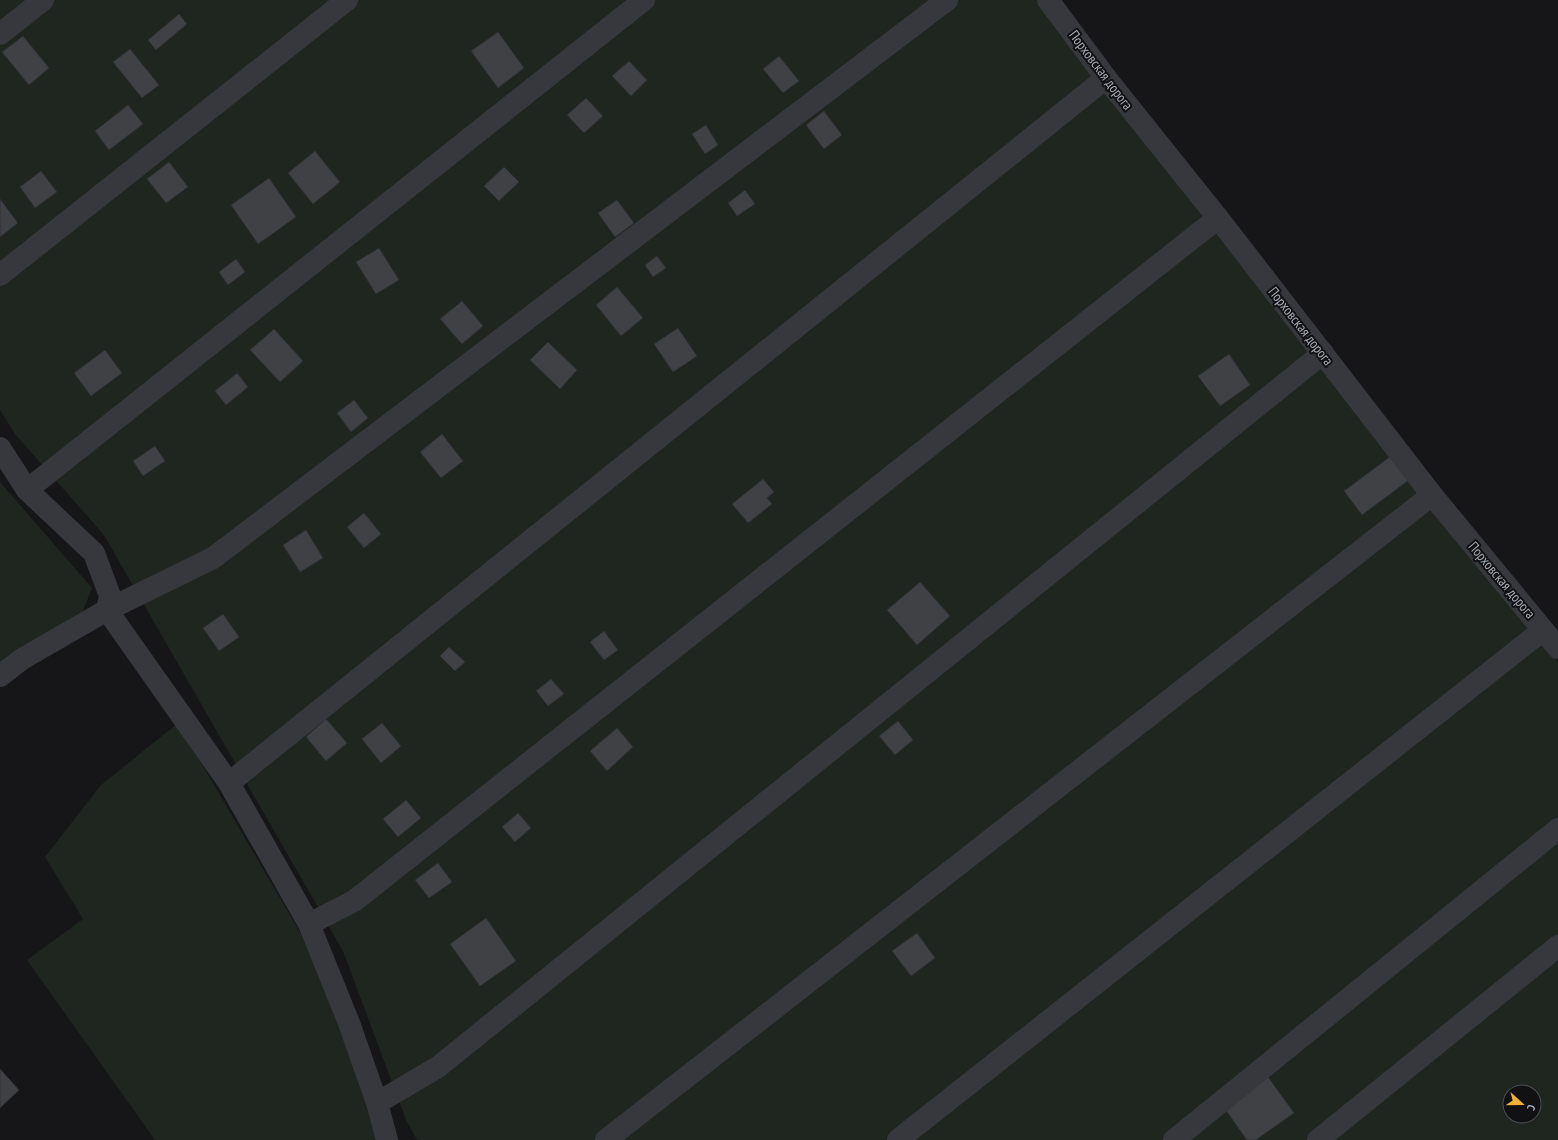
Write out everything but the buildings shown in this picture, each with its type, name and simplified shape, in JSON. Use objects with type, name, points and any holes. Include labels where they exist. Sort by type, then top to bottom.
[{"type":"street","points":[[0,34],[43,0]]},
{"type":"street","points":[[0,275],[347,0]]},
{"type":"street","points":[[27,490],[644,0]]},
{"type":"street","points":[[0,676],[22,659],[107,610],[213,558],[947,0]]},
{"type":"street","name":"Порховская дорога","points":[[1048,0],[1106,78],[1218,218],[1432,495],[1558,648]]},
{"type":"street","points":[[229,783],[1106,78]]},
{"type":"street","points":[[309,924],[354,901],[1218,218]]},
{"type":"street","points":[[377,1103],[438,1067],[1322,353]]},
{"type":"street","points":[[0,448],[27,490],[94,553],[110,596],[107,610],[229,783],[309,924],[349,1023],[377,1103],[387,1140]]},
{"type":"street","points":[[606,1140],[1432,495]]},
{"type":"street","points":[[898,1140],[1543,630]]},
{"type":"street","points":[[1174,1140],[1558,829]]},
{"type":"street","points":[[1318,1140],[1558,946]]},
{"type":"shaded area","points":[[0,0],[1037,0],[1558,662],[1558,1140],[417,1140],[406,1120],[343,951],[104,535],[15,434],[0,410]]},
{"type":"shaded area","points":[[0,482],[92,588],[82,613],[0,669]]},
{"type":"shaded area","points":[[178,723],[322,970],[377,1140],[155,1140],[27,960],[83,919],[45,857],[101,785]]}]
